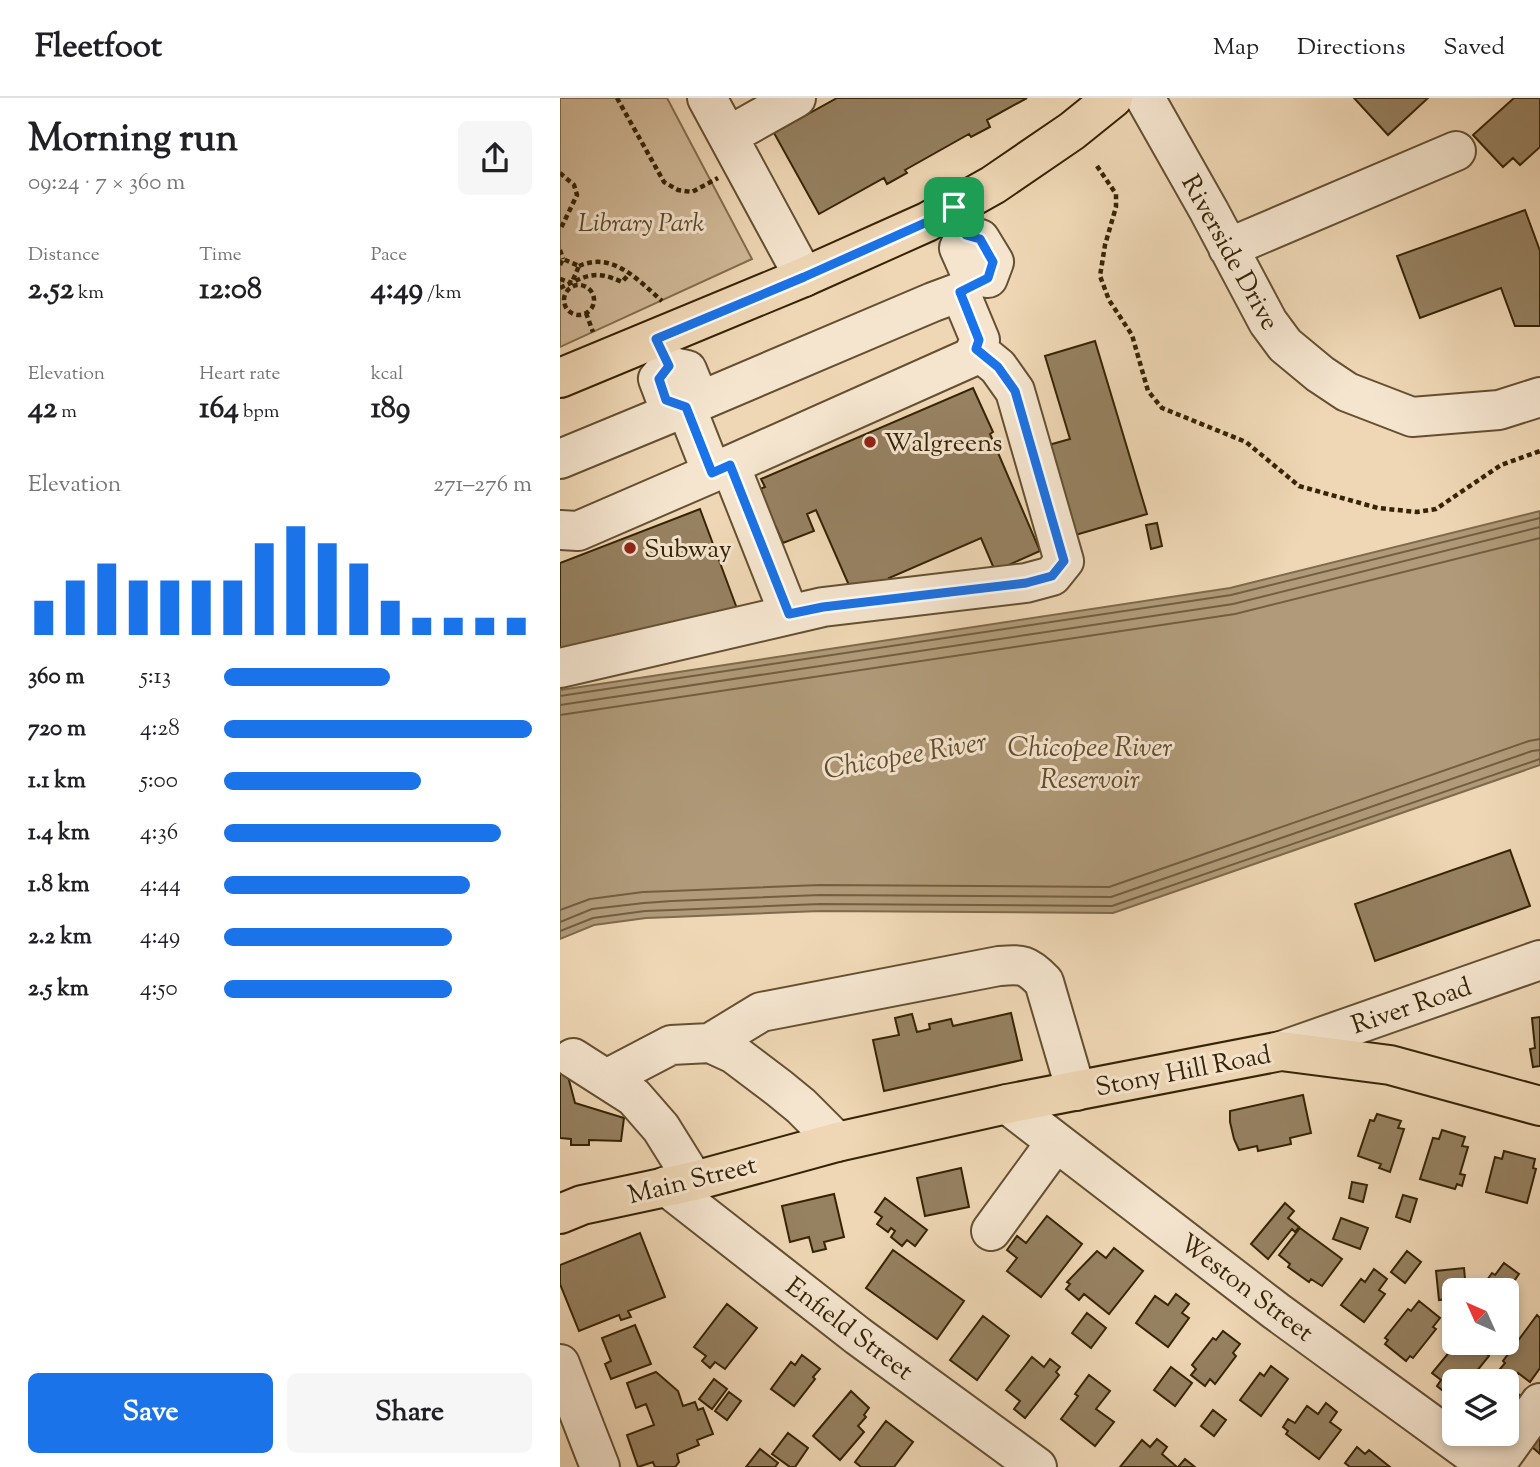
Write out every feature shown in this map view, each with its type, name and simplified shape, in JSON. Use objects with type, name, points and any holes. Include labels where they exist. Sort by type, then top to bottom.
[{"type":"main road","points":[[560,378],[804,277],[927,222],[960,221],[1002,179],[1072,131],[1113,98]]},
{"type":"main road","name":"Stony Hill Road","points":[[831,1144],[1007,1104],[1281,1051],[1390,1065],[1540,1106]]},
{"type":"main road","name":"Main Street","points":[[560,1214],[582,1205],[831,1144]]},
{"type":"street","points":[[707,98],[804,277]]},
{"type":"street","points":[[728,136],[796,98]]},
{"type":"street","name":"Riverside Drive","points":[[1145,98],[1268,322],[1285,345],[1320,374],[1347,392],[1412,417],[1499,410],[1540,397]]},
{"type":"street","points":[[1227,248],[1457,151]]},
{"type":"street","points":[[560,530],[578,531],[972,358],[979,340],[974,285],[959,248],[960,221]]},
{"type":"street","points":[[560,458],[974,285]]},
{"type":"street","points":[[663,336],[659,379],[666,400],[686,407],[721,469],[789,614]]},
{"type":"street","points":[[560,668],[823,607],[1026,583],[1052,576],[1064,561],[1015,391],[998,367],[976,349]]},
{"type":"street","name":"River Road","points":[[1281,1051],[1540,960]]},
{"type":"street","points":[[606,1079],[671,1045],[710,1042],[761,1012],[1021,964],[1044,982],[1076,1091]]},
{"type":"street","points":[[710,1042],[734,1054],[801,1106],[831,1144]]},
{"type":"street","points":[[573,1058],[634,1097],[661,1128],[680,1183]]},
{"type":"street","name":"Weston Street","points":[[1007,1104],[1276,1311],[1492,1467]]},
{"type":"street","points":[[990,1231],[1056,1142]]},
{"type":"street","name":"Enfield Street","points":[[680,1183],[858,1336],[1037,1467]]},
{"type":"street","points":[[560,1364],[600,1467]]},
{"type":"street","points":[[1492,1467],[1540,1403]]},
{"type":"path","points":[[617,98],[664,181],[678,191],[692,192],[719,178]]},
{"type":"path","points":[[1097,166],[1116,194],[1116,207],[1100,276],[1109,300],[1132,335],[1148,391],[1162,408],[1246,442],[1299,486],[1378,508],[1417,512],[1436,509],[1500,465],[1540,451]]},
{"type":"path","points":[[560,173],[574,185],[577,195],[560,230]]},
{"type":"path","points":[[560,250],[561,262],[579,267],[594,262],[606,262],[629,274],[663,336]]},
{"type":"path","points":[[573,285],[579,267]]},
{"type":"path","points":[[560,279],[573,285],[586,287],[593,293],[593,307],[586,313],[576,315],[565,305],[566,295],[573,285],[587,276],[599,274],[622,282],[629,274]]},
{"type":"path","points":[[560,288],[573,285]]},
{"type":"path","points":[[586,313],[593,333]]},
{"type":"green space","name":"Library Park","points":[[560,98],[667,98],[752,259],[560,347]]},
{"type":"water","name":"Chicopee River Reservoir","points":[[1540,511],[1540,765],[1113,913],[820,911],[646,918],[594,925],[560,939],[560,690],[1230,588]]},
{"type":"building","points":[[837,98],[1027,98],[987,120],[990,127],[971,137],[969,134],[905,170],[907,173],[887,184],[884,178],[819,214],[774,133]]},
{"type":"building","points":[[1354,98],[1428,98],[1388,135]]},
{"type":"building","points":[[1514,98],[1540,98],[1540,147],[1520,165],[1513,158],[1503,167],[1473,135]]},
{"type":"building","points":[[1525,210],[1540,251],[1540,326],[1515,326],[1501,288],[1420,318],[1397,256]]},
{"type":"building","points":[[1095,341],[1147,514],[1072,536],[1045,446],[1070,439],[1045,356]]},
{"type":"building","points":[[973,388],[1040,551],[995,571],[981,538],[889,578],[891,583],[855,599],[816,510],[807,514],[814,531],[783,543],[776,527],[772,529],[755,491],[765,487],[761,479]]},
{"type":"building","points":[[700,509],[739,614],[560,655],[560,563]]},
{"type":"building","points":[[1157,523],[1162,546],[1151,549],[1146,525]]},
{"type":"building","points":[[1510,850],[1530,906],[1375,961],[1355,904]]},
{"type":"building","points":[[1011,1013],[1022,1060],[884,1091],[873,1040],[899,1035],[895,1018],[912,1014],[917,1032],[930,1029],[929,1024],[951,1019],[953,1026]]},
{"type":"building","points":[[1540,1017],[1540,1066],[1533,1067],[1530,1049],[1535,1048],[1532,1018]]},
{"type":"building","points":[[565,1065],[575,1103],[624,1118],[621,1141],[589,1140],[589,1145],[571,1145],[571,1139],[560,1138],[560,1067]]},
{"type":"building","points":[[1303,1095],[1311,1133],[1290,1138],[1291,1144],[1258,1151],[1257,1146],[1239,1150],[1230,1122],[1230,1111]]},
{"type":"building","points":[[1377,1114],[1401,1121],[1398,1128],[1404,1129],[1390,1172],[1379,1168],[1381,1164],[1358,1156],[1370,1120],[1374,1121]]},
{"type":"building","points":[[1442,1130],[1465,1137],[1462,1146],[1468,1147],[1460,1174],[1465,1175],[1462,1186],[1457,1184],[1455,1189],[1420,1179],[1433,1138],[1439,1139]]},
{"type":"building","points":[[1504,1151],[1535,1159],[1533,1168],[1536,1169],[1527,1203],[1486,1192],[1495,1157],[1502,1159]]},
{"type":"building","points":[[961,1168],[969,1207],[925,1216],[917,1178]]},
{"type":"building","points":[[1352,1182],[1367,1185],[1363,1202],[1349,1198]]},
{"type":"building","points":[[834,1194],[844,1237],[824,1242],[826,1249],[813,1252],[809,1237],[790,1242],[782,1206]]},
{"type":"building","points":[[1403,1195],[1417,1199],[1410,1222],[1396,1217]]},
{"type":"building","points":[[885,1198],[927,1230],[915,1246],[907,1240],[902,1246],[891,1237],[895,1231],[891,1228],[888,1232],[877,1224],[882,1217],[875,1212]]},
{"type":"building","points":[[1285,1203],[1294,1211],[1288,1218],[1299,1227],[1295,1232],[1292,1229],[1268,1259],[1251,1244]]},
{"type":"building","points":[[1047,1216],[1082,1244],[1041,1297],[1007,1271],[1017,1258],[1007,1250],[1017,1236],[1026,1243]]},
{"type":"building","points":[[1341,1218],[1368,1228],[1360,1249],[1333,1239]]},
{"type":"building","points":[[1300,1228],[1342,1259],[1322,1286],[1311,1279],[1309,1282],[1288,1267],[1290,1264],[1279,1255]]},
{"type":"building","points":[[640,1233],[665,1297],[628,1311],[631,1317],[621,1320],[619,1315],[579,1331],[560,1284],[560,1265]]},
{"type":"building","points":[[1114,1248],[1143,1271],[1109,1314],[1084,1294],[1079,1300],[1066,1289],[1070,1284],[1067,1282],[1097,1251],[1106,1258]]},
{"type":"building","points":[[893,1250],[964,1301],[937,1339],[866,1288]]},
{"type":"building","points":[[1407,1251],[1421,1262],[1405,1283],[1391,1272]]},
{"type":"building","points":[[1504,1263],[1519,1274],[1516,1278],[1488,1278],[1492,1273],[1495,1275]]},
{"type":"building","points":[[1464,1268],[1465,1278],[1442,1278],[1442,1300],[1439,1300],[1436,1271]]},
{"type":"building","points":[[1374,1269],[1387,1279],[1379,1290],[1385,1294],[1364,1322],[1341,1305],[1361,1279],[1365,1282]]},
{"type":"building","points":[[1176,1294],[1189,1304],[1182,1313],[1189,1318],[1168,1347],[1136,1323],[1155,1296],[1168,1305]]},
{"type":"building","points":[[1419,1301],[1440,1318],[1433,1327],[1436,1329],[1413,1358],[1410,1356],[1406,1361],[1385,1344],[1388,1340],[1385,1338],[1408,1309],[1411,1311]]},
{"type":"building","points":[[727,1304],[757,1328],[725,1369],[715,1362],[710,1368],[702,1361],[706,1356],[694,1347]]},
{"type":"building","points":[[1087,1313],[1106,1328],[1091,1348],[1072,1333]]},
{"type":"building","points":[[1537,1315],[1540,1318],[1540,1368],[1530,1382],[1519,1374],[1519,1369],[1500,1369],[1507,1355],[1519,1355],[1519,1339]]},
{"type":"building","points":[[983,1316],[1009,1336],[977,1380],[950,1360]]},
{"type":"building","points":[[635,1325],[651,1364],[611,1379],[605,1364],[611,1361],[602,1338]]},
{"type":"building","points":[[1223,1331],[1240,1344],[1233,1353],[1236,1356],[1215,1384],[1210,1379],[1205,1386],[1191,1375],[1196,1369],[1192,1365],[1213,1338],[1216,1340]]},
{"type":"building","points":[[802,1355],[820,1369],[794,1406],[771,1389],[791,1362],[795,1365]]},
{"type":"building","points":[[1447,1355],[1489,1356],[1478,1369],[1442,1369],[1442,1390],[1437,1386],[1441,1380],[1432,1373]]},
{"type":"building","points":[[1032,1357],[1044,1367],[1050,1359],[1060,1367],[1056,1372],[1059,1375],[1025,1418],[1014,1409],[1020,1401],[1006,1390]]},
{"type":"building","points":[[1271,1366],[1288,1379],[1261,1416],[1240,1400],[1260,1373],[1264,1376]]},
{"type":"building","points":[[1171,1367],[1192,1383],[1175,1406],[1154,1390]]},
{"type":"building","points":[[656,1372],[678,1391],[683,1406],[695,1402],[698,1410],[703,1408],[713,1434],[697,1440],[699,1445],[677,1454],[679,1462],[675,1467],[655,1467],[653,1462],[638,1467],[627,1435],[654,1425],[646,1404],[636,1408],[627,1383]]},
{"type":"building","points":[[1089,1375],[1110,1391],[1096,1409],[1114,1422],[1095,1446],[1061,1419]]},
{"type":"building","points":[[714,1379],[727,1389],[712,1409],[699,1399]]},
{"type":"building","points":[[851,1391],[869,1408],[864,1415],[866,1417],[858,1426],[864,1432],[840,1460],[813,1436]]},
{"type":"building","points":[[729,1392],[741,1401],[727,1420],[715,1411]]},
{"type":"building","points":[[1519,1395],[1524,1399],[1519,1408]]},
{"type":"building","points":[[1326,1403],[1337,1412],[1330,1422],[1341,1430],[1319,1459],[1286,1434],[1288,1431],[1283,1427],[1288,1419],[1295,1423],[1307,1406],[1318,1414]]},
{"type":"building","points":[[1213,1410],[1226,1420],[1214,1436],[1201,1426]]},
{"type":"building","points":[[886,1421],[913,1442],[894,1467],[861,1467],[855,1462]]},
{"type":"building","points":[[788,1433],[808,1448],[795,1467],[790,1467],[772,1454]]},
{"type":"building","points":[[1540,1434],[1540,1454],[1531,1446]]},
{"type":"building","points":[[1157,1439],[1167,1447],[1162,1454],[1177,1467],[1120,1467],[1142,1440],[1150,1447]]},
{"type":"building","points":[[1357,1447],[1365,1454],[1369,1450],[1390,1467],[1350,1467],[1345,1463]]},
{"type":"building","points":[[760,1449],[778,1463],[775,1467],[746,1467]]},
{"type":"building","points":[[1185,1459],[1195,1467],[1178,1467]]},
{"type":"place","name":"Walgreens","points":[[870,442]]},
{"type":"place","name":"Subway","points":[[630,548]]},
{"type":"route","points":[[954,207],[966,235],[980,239],[993,262],[988,278],[960,292],[979,340],[976,349],[998,367],[1015,391],[1064,561],[1052,576],[1026,583],[823,607],[789,614],[730,465],[712,473],[686,407],[666,400],[659,379],[669,366],[656,339],[804,277],[927,222],[954,207]]},
{"type":"water label","name":"Chicopee River","points":[[905,754]]}]
